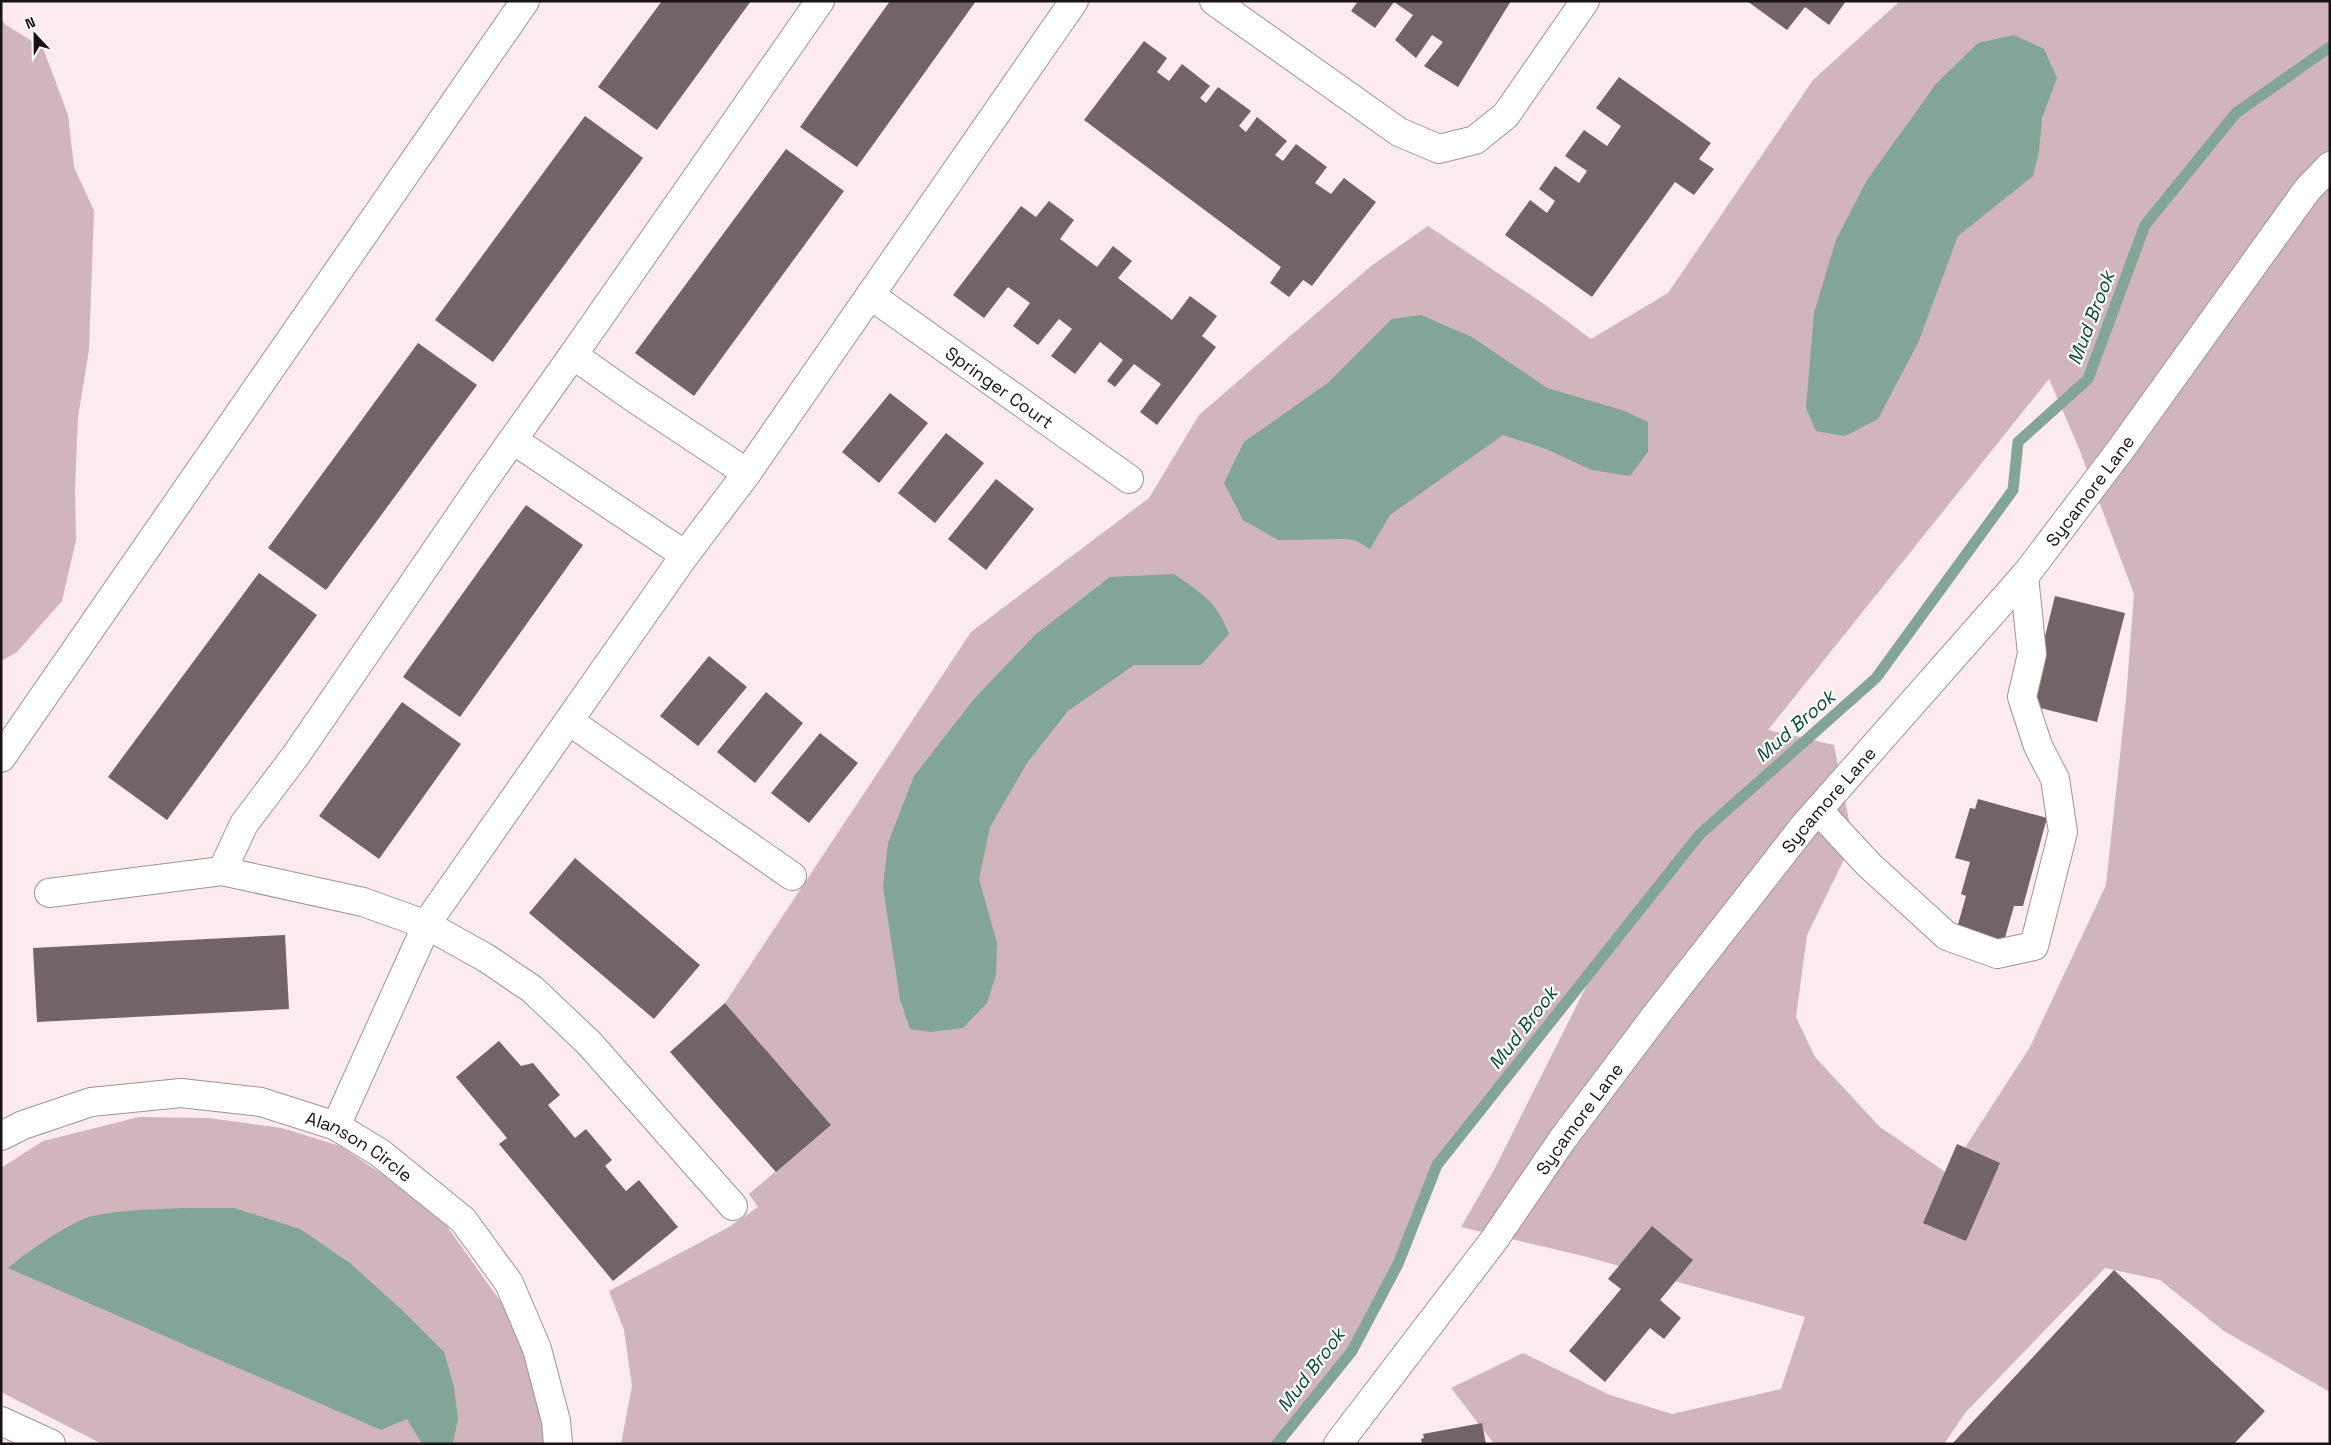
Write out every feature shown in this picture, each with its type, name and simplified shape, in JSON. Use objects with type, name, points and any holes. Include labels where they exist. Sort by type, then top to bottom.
[{"type":"street","points":[[1,758],[525,1]]},
{"type":"street","points":[[222,871],[244,824],[296,755],[513,440],[820,1]]},
{"type":"street","points":[[336,1126],[427,925],[685,554],[746,473],[1074,1]]},
{"type":"street","points":[[1214,1],[1399,132],[1439,150],[1475,140],[1506,115],[1585,1]]},
{"type":"street","name":"Sycamore Lane","points":[[1338,1444],[1494,1240],[1562,1140],[1652,1019],[1818,810],[2024,576],[2122,449],[2307,190],[2330,166]]},
{"type":"street","name":"Springer Court","points":[[870,295],[1128,479]]},
{"type":"street","points":[[573,355],[746,473]]},
{"type":"street","points":[[513,440],[685,554]]},
{"type":"street","points":[[1818,810],[1869,866],[1947,936],[1997,954],[2034,946],[2063,832],[2055,779],[2038,746],[2022,697],[2032,654],[2024,576]]},
{"type":"street","points":[[569,721],[792,876]]},
{"type":"street","points":[[49,894],[222,871],[363,902],[427,925],[486,958],[532,989],[589,1043],[733,1206]]},
{"type":"street","name":"Alanson Circle","points":[[1,1136],[23,1125],[91,1102],[181,1093],[261,1102],[336,1126],[380,1153],[463,1220],[509,1283],[537,1349],[556,1420],[558,1444]]},
{"type":"street","points":[[1,1421],[51,1444]]},
{"type":"shaded area","points":[[1900,1],[2330,1],[2330,1392],[2224,1331],[2160,1280],[2105,1268],[1965,1413],[1944,1444],[1494,1444],[1451,1388],[1523,1353],[1610,1395],[1672,1414],[1781,1389],[1805,1317],[1587,1257],[1461,1227],[1494,1170],[1599,961],[1437,1165],[1398,1264],[1352,1351],[1277,1444],[621,1444],[632,1386],[624,1330],[609,1291],[729,1227],[758,1207],[749,1194],[831,1125],[725,1003],[971,632],[1149,498],[1199,415],[1371,266],[1428,226],[1544,304],[1591,339],[1668,293],[1813,80]],"holes":[[[2049,379],[2078,446],[2134,594],[2126,699],[2106,885],[2030,1047],[1948,1174],[1880,1127],[1815,1057],[1796,1017],[1807,935],[1853,841],[1834,745],[1768,730]]]},
{"type":"shaded area","points":[[1,19],[6,25],[43,48],[68,115],[74,167],[94,211],[89,350],[78,417],[75,489],[76,540],[62,601],[17,652],[1,661]]},
{"type":"shaded area","points":[[2014,35],[2044,49],[2057,78],[2042,118],[2039,152],[2033,176],[1958,236],[1918,343],[1878,419],[1845,436],[1816,431],[1806,408],[1814,313],[1836,240],[1867,180],[1936,84],[1978,43]]},
{"type":"shaded area","points":[[1421,315],[1472,337],[1547,388],[1625,411],[1648,422],[1648,452],[1630,476],[1592,470],[1546,449],[1503,435],[1390,515],[1370,549],[1357,541],[1346,539],[1278,540],[1243,520],[1224,483],[1244,442],[1329,382],[1392,319]]},
{"type":"shaded area","points":[[1174,574],[1207,599],[1219,613],[1229,634],[1201,665],[1134,665],[1068,711],[1027,763],[990,827],[979,879],[997,943],[996,975],[987,1003],[963,1028],[930,1032],[910,1029],[900,999],[883,887],[888,843],[914,776],[974,699],[1035,635],[1110,577]]},
{"type":"shaded area","points":[[139,1117],[209,1118],[282,1128],[340,1146],[385,1176],[446,1225],[511,1316],[541,1407],[547,1444],[102,1444],[1,1392],[1,1168],[43,1141]]},
{"type":"shaded area","points":[[234,1208],[300,1229],[350,1263],[403,1311],[444,1352],[454,1387],[458,1418],[453,1444],[422,1444],[407,1419],[381,1430],[8,1268],[49,1238],[93,1216],[130,1211]]},
{"type":"building","points":[[662,1],[751,1],[657,130],[598,87]]},
{"type":"building","points":[[890,1],[976,1],[857,167],[800,127]]},
{"type":"building","points":[[1358,1],[1511,1],[1458,87],[1424,66],[1443,42],[1432,35],[1416,58],[1395,40],[1413,15],[1394,2],[1375,28],[1351,11]]},
{"type":"building","points":[[1747,1],[1846,1],[1829,25],[1805,7],[1787,30]]},
{"type":"building","points":[[1144,41],[1167,58],[1157,72],[1169,81],[1182,64],[1210,86],[1200,98],[1206,103],[1218,87],[1251,111],[1239,126],[1246,132],[1257,117],[1287,141],[1275,155],[1283,161],[1296,144],[1327,167],[1315,183],[1331,194],[1344,178],[1376,202],[1312,286],[1303,280],[1289,297],[1270,283],[1281,267],[1084,120]]},
{"type":"building","points":[[1619,77],[1711,143],[1699,159],[1714,169],[1694,195],[1675,182],[1592,297],[1505,235],[1530,200],[1547,213],[1555,201],[1539,189],[1555,166],[1579,183],[1587,171],[1565,156],[1584,130],[1607,146],[1621,126],[1596,108]]},
{"type":"building","points":[[585,116],[643,158],[493,362],[435,320]]},
{"type":"building","points":[[786,149],[844,191],[694,396],[635,353]]},
{"type":"building","points":[[1049,201],[1074,220],[1060,239],[1097,267],[1113,246],[1132,261],[1118,278],[1172,320],[1190,296],[1217,316],[1202,336],[1216,347],[1157,425],[1140,412],[1161,384],[1134,364],[1115,387],[1107,381],[1123,360],[1100,342],[1075,374],[1051,356],[1072,329],[1059,319],[1038,345],[1013,326],[1030,303],[1008,287],[984,318],[953,295],[1021,206],[1036,217]]},
{"type":"building","points":[[418,343],[477,385],[326,590],[268,548]]},
{"type":"building","points":[[890,393],[928,423],[879,483],[842,452]]},
{"type":"building","points":[[946,433],[984,463],[935,523],[898,493]]},
{"type":"building","points":[[996,479],[1034,509],[986,570],[948,539]]},
{"type":"building","points":[[526,505],[583,545],[460,717],[403,677]]},
{"type":"building","points":[[259,573],[317,615],[167,820],[108,777]]},
{"type":"building","points":[[2055,596],[2125,613],[2097,722],[2028,705]]},
{"type":"building","points":[[709,656],[747,687],[698,746],[660,716]]},
{"type":"building","points":[[766,692],[803,723],[755,783],[717,752]]},
{"type":"building","points":[[402,702],[461,744],[379,859],[319,816]]},
{"type":"building","points":[[820,733],[858,763],[809,823],[771,793]]},
{"type":"building","points":[[1978,799],[2047,818],[2023,906],[2014,906],[2004,941],[1957,928],[1966,896],[1961,894],[1970,862],[1955,858],[1970,808],[1975,809]]},
{"type":"building","points":[[575,858],[700,965],[654,1019],[529,913]]},
{"type":"building","points":[[285,935],[289,1009],[37,1022],[33,948]]},
{"type":"building","points":[[725,1003],[831,1125],[776,1172],[670,1052]]},
{"type":"building","points":[[499,1041],[521,1066],[533,1063],[560,1095],[548,1105],[575,1138],[586,1129],[612,1160],[605,1166],[626,1191],[639,1180],[678,1227],[613,1281],[499,1144],[507,1138],[456,1077]]},
{"type":"building","points":[[1957,1144],[2000,1163],[1966,1241],[1923,1223]]},
{"type":"building","points":[[1652,1226],[1693,1260],[1660,1300],[1681,1318],[1664,1339],[1650,1328],[1605,1382],[1569,1351],[1621,1289],[1608,1279]]},
{"type":"building","points":[[2114,1270],[2265,1411],[2234,1444],[1952,1444]]},
{"type":"building","points":[[1482,1423],[1486,1444],[1422,1444],[1423,1434]]},
{"type":"waterway","name":"Mud Brook","points":[[1277,1444],[1352,1351],[1398,1264],[1437,1165],[1700,834],[1876,678],[2013,490],[2018,442],[2088,379],[2145,225],[2236,113],[2330,47]]}]
